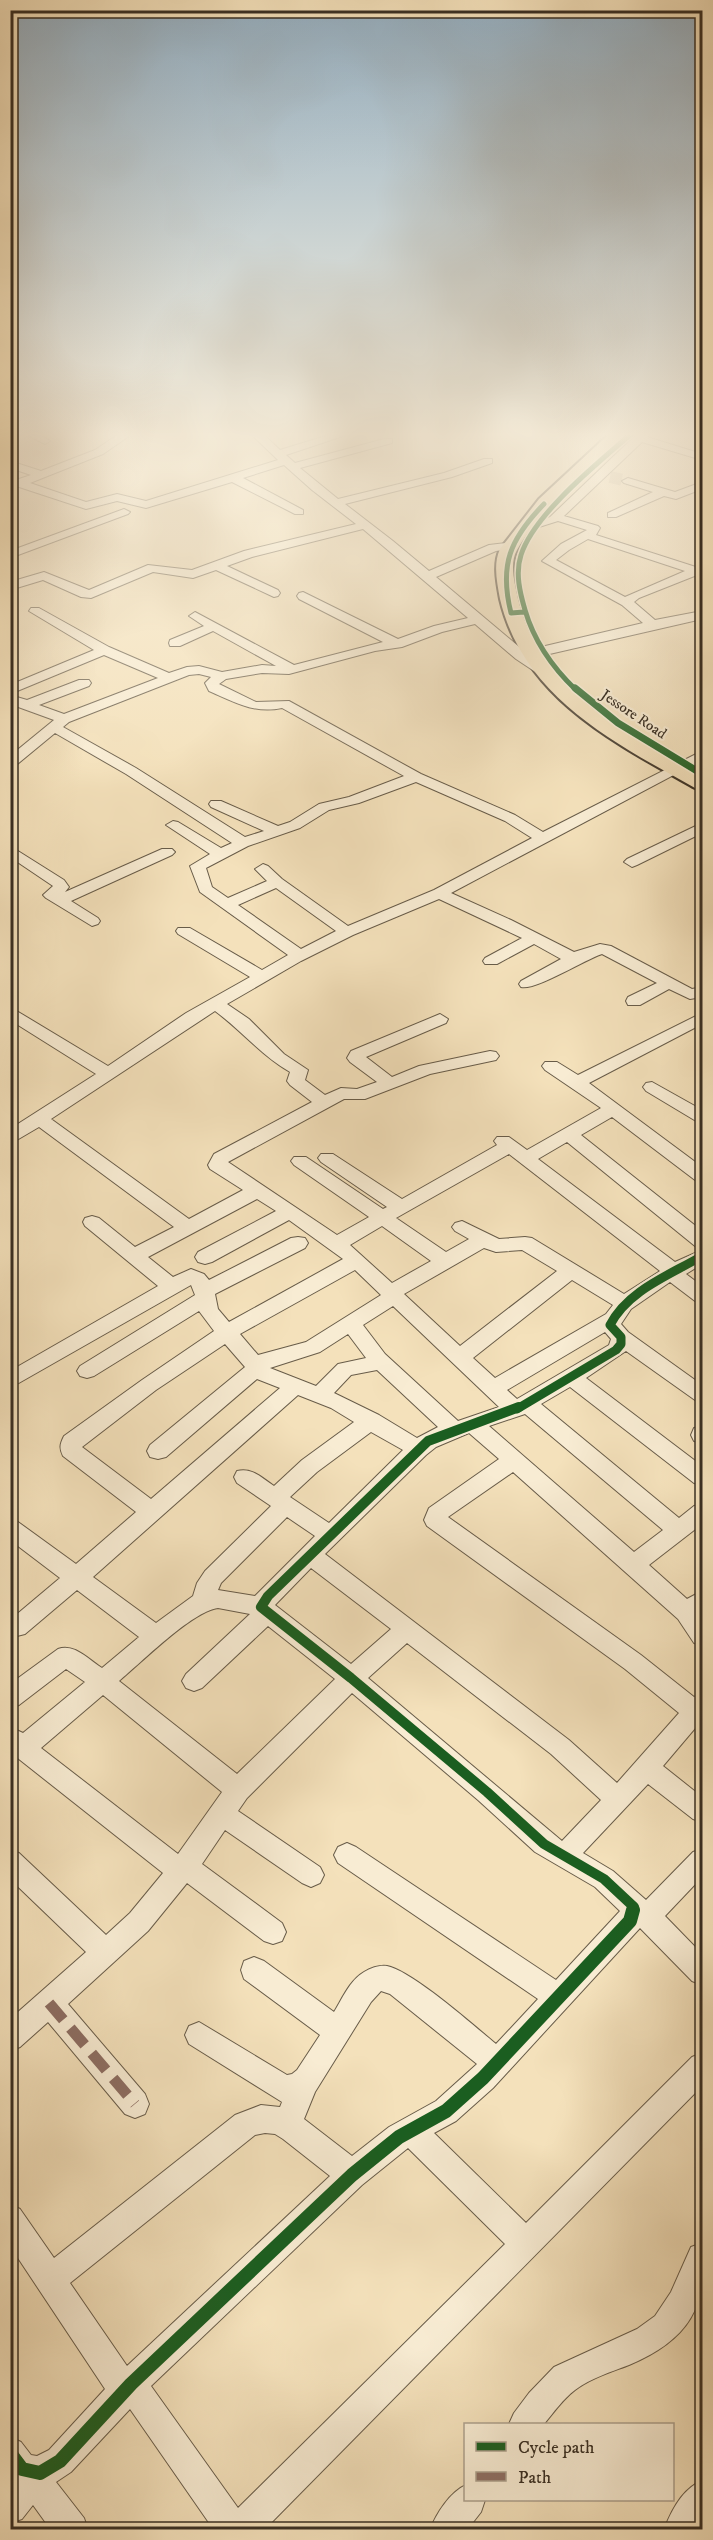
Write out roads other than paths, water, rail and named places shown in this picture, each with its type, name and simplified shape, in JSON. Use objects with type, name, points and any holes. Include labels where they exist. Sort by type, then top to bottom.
[{"type":"highway","points":[[507,553],[505,573],[517,612]]},
{"type":"highway","name":"Jessore Road","points":[[523,553],[519,566],[517,612],[532,654],[643,745],[692,766],[702,784]]},
{"type":"highway","points":[[532,654],[546,675],[569,699],[600,722],[643,745]]},
{"type":"street","points":[[17,560],[34,553]]},
{"type":"street","points":[[17,560],[44,576],[85,594],[91,594],[152,568],[188,574],[254,553]]},
{"type":"street","points":[[399,553],[478,620],[532,654],[652,624],[702,615]]},
{"type":"street","points":[[428,576],[482,553]]},
{"type":"street","points":[[559,553],[548,561],[626,602],[652,624]]},
{"type":"street","points":[[639,553],[700,572]]},
{"type":"street","points":[[216,565],[274,593]]},
{"type":"street","points":[[626,602],[635,595],[700,572]]},
{"type":"street","points":[[10,586],[44,576]]},
{"type":"street","points":[[303,596],[397,644]]},
{"type":"street","points":[[35,611],[104,650],[166,677]]},
{"type":"street","points":[[195,616],[292,669]]},
{"type":"street","points":[[478,620],[438,629],[397,644],[374,647],[292,669],[262,669],[222,676],[212,682],[214,688],[254,706],[270,707],[284,704],[348,737],[416,777],[510,818],[544,839]]},
{"type":"street","points":[[175,643],[214,626]]},
{"type":"street","points":[[10,690],[104,650]]},
{"type":"street","points":[[10,763],[59,723],[166,677],[194,670],[222,676]]},
{"type":"street","points":[[27,705],[84,682]]},
{"type":"street","points":[[10,699],[27,705],[59,723],[243,843]]},
{"type":"street","points":[[10,1138],[216,1003],[300,956],[347,932],[439,893],[692,766]]},
{"type":"street","points":[[300,956],[205,889],[197,869],[202,863],[243,843],[275,830],[295,825],[324,807],[354,800],[416,777]]},
{"type":"street","points":[[216,804],[275,830]]},
{"type":"street","points":[[173,825],[220,854]]},
{"type":"street","points":[[632,862],[702,827]]},
{"type":"street","points":[[10,850],[59,884],[61,887],[50,893],[92,921]]},
{"type":"street","points":[[59,900],[168,852]]},
{"type":"street","points":[[263,869],[277,882],[347,932]]},
{"type":"street","points":[[228,904],[277,882]]},
{"type":"street","points":[[439,893],[575,958]]},
{"type":"street","points":[[184,932],[262,977]]},
{"type":"street","points":[[491,961],[534,938]]},
{"type":"street","points":[[527,984],[575,958],[605,949],[698,996]]},
{"type":"street","points":[[634,1000],[669,983]]},
{"type":"street","points":[[216,1003],[243,1023],[278,1058],[298,1070],[296,1081],[324,1103]]},
{"type":"street","points":[[10,1012],[108,1074]]},
{"type":"street","points":[[577,1082],[702,1018]]},
{"type":"street","points":[[390,1083],[356,1058],[357,1055],[440,1019]]},
{"type":"street","points":[[490,1056],[425,1070],[359,1095],[341,1093],[220,1158],[217,1165],[291,1211],[357,1260],[493,1389],[521,1406],[678,1530]]},
{"type":"street","points":[[551,1066],[577,1082],[702,1176]]},
{"type":"street","points":[[652,1087],[702,1118]]},
{"type":"street","points":[[526,1158],[613,1109]]},
{"type":"street","points":[[39,1119],[188,1228]]},
{"type":"street","points":[[568,1134],[702,1241]]},
{"type":"street","points":[[336,1244],[507,1143],[702,1296]]},
{"type":"street","points":[[327,1158],[399,1206]]},
{"type":"street","points":[[300,1161],[445,1261]]},
{"type":"street","points":[[134,1257],[259,1190]]},
{"type":"street","points":[[205,1257],[291,1211]]},
{"type":"street","points":[[92,1222],[171,1286]]},
{"type":"street","points":[[462,1227],[495,1246],[525,1243],[571,1271],[620,1320],[702,1395]]},
{"type":"street","points":[[158,1451],[266,1360],[313,1347],[392,1294],[483,1240]]},
{"type":"street","points":[[87,1371],[206,1293],[298,1243]]},
{"type":"street","points":[[493,1389],[620,1320],[673,1273],[702,1256]]},
{"type":"street","points":[[152,1512],[71,1450],[70,1446],[140,1391],[226,1333],[357,1260]]},
{"type":"street","points":[[460,1357],[571,1271]]},
{"type":"street","points":[[10,1381],[191,1276],[199,1280],[206,1293],[206,1307],[257,1368],[295,1386],[320,1394],[372,1421],[418,1449]]},
{"type":"street","points":[[194,1681],[263,1610],[268,1596],[418,1449],[428,1441],[521,1406],[616,1350],[621,1344],[620,1320]]},
{"type":"street","points":[[351,1323],[378,1359],[464,1427],[514,1460],[633,1565],[694,1606],[702,1636]]},
{"type":"street","points":[[320,1394],[345,1369],[370,1365],[378,1359]]},
{"type":"street","points":[[570,1376],[631,1425],[702,1477]]},
{"type":"street","points":[[10,1622],[17,1627],[295,1386]]},
{"type":"street","points":[[203,1600],[208,1583],[213,1576],[281,1502],[303,1471],[336,1444],[372,1421]]},
{"type":"street","points":[[514,1460],[443,1509],[437,1514],[435,1520],[699,1708],[618,1800],[563,1857]]},
{"type":"street","points":[[245,1477],[330,1535]]},
{"type":"street","points":[[633,1565],[702,1512]]},
{"type":"street","points":[[10,1528],[156,1636]]},
{"type":"street","points":[[311,1555],[560,1746],[618,1800]]},
{"type":"street","points":[[16,1741],[28,1744],[36,1738],[156,1636],[203,1600],[225,1599],[263,1610],[351,1678],[487,1792],[544,1844],[604,1879],[664,1932],[702,1972]]},
{"type":"street","points":[[10,2038],[139,1922],[183,1869],[238,1790],[351,1678],[407,1629]]},
{"type":"street","points":[[10,1698],[66,1656],[102,1681],[238,1790]]},
{"type":"street","points":[[16,1741],[183,1869],[273,1932]]},
{"type":"street","points":[[646,1768],[702,1811]]},
{"type":"street","points":[[221,1814],[311,1875]]},
{"type":"street","points":[[348,1855],[558,1997]]},
{"type":"street","points":[[10,2507],[37,2476],[60,2461],[128,2387],[352,2175],[378,2152],[446,2111],[497,2062],[630,1921],[702,1860]]},
{"type":"street","points":[[10,1861],[106,1953]]},
{"type":"street","points":[[254,1970],[337,2031]]},
{"type":"street","points":[[287,2126],[304,2084],[337,2031],[361,1993],[370,1982],[381,1977],[391,1979],[497,2062]]},
{"type":"street","points":[[50,2003],[135,2104]]},
{"type":"street","points":[[199,2035],[283,2088],[295,2090],[304,2084]]},
{"type":"street","points":[[240,2529],[702,2067]]},
{"type":"street","points":[[51,2279],[245,2125],[259,2119],[272,2119],[287,2126],[352,2175]]},
{"type":"street","points":[[411,2131],[526,2244]]},
{"type":"street","points":[[10,2218],[128,2387],[234,2529]]},
{"type":"street","points":[[526,2423],[569,2375],[647,2340],[666,2328],[679,2308],[702,2258]]},
{"type":"street","points":[[10,2454],[22,2469],[37,2476],[72,2529]]},
{"type":"street","points":[[680,2529],[702,2497]]},
{"type":"street","points":[[446,2529],[467,2501]]}]
